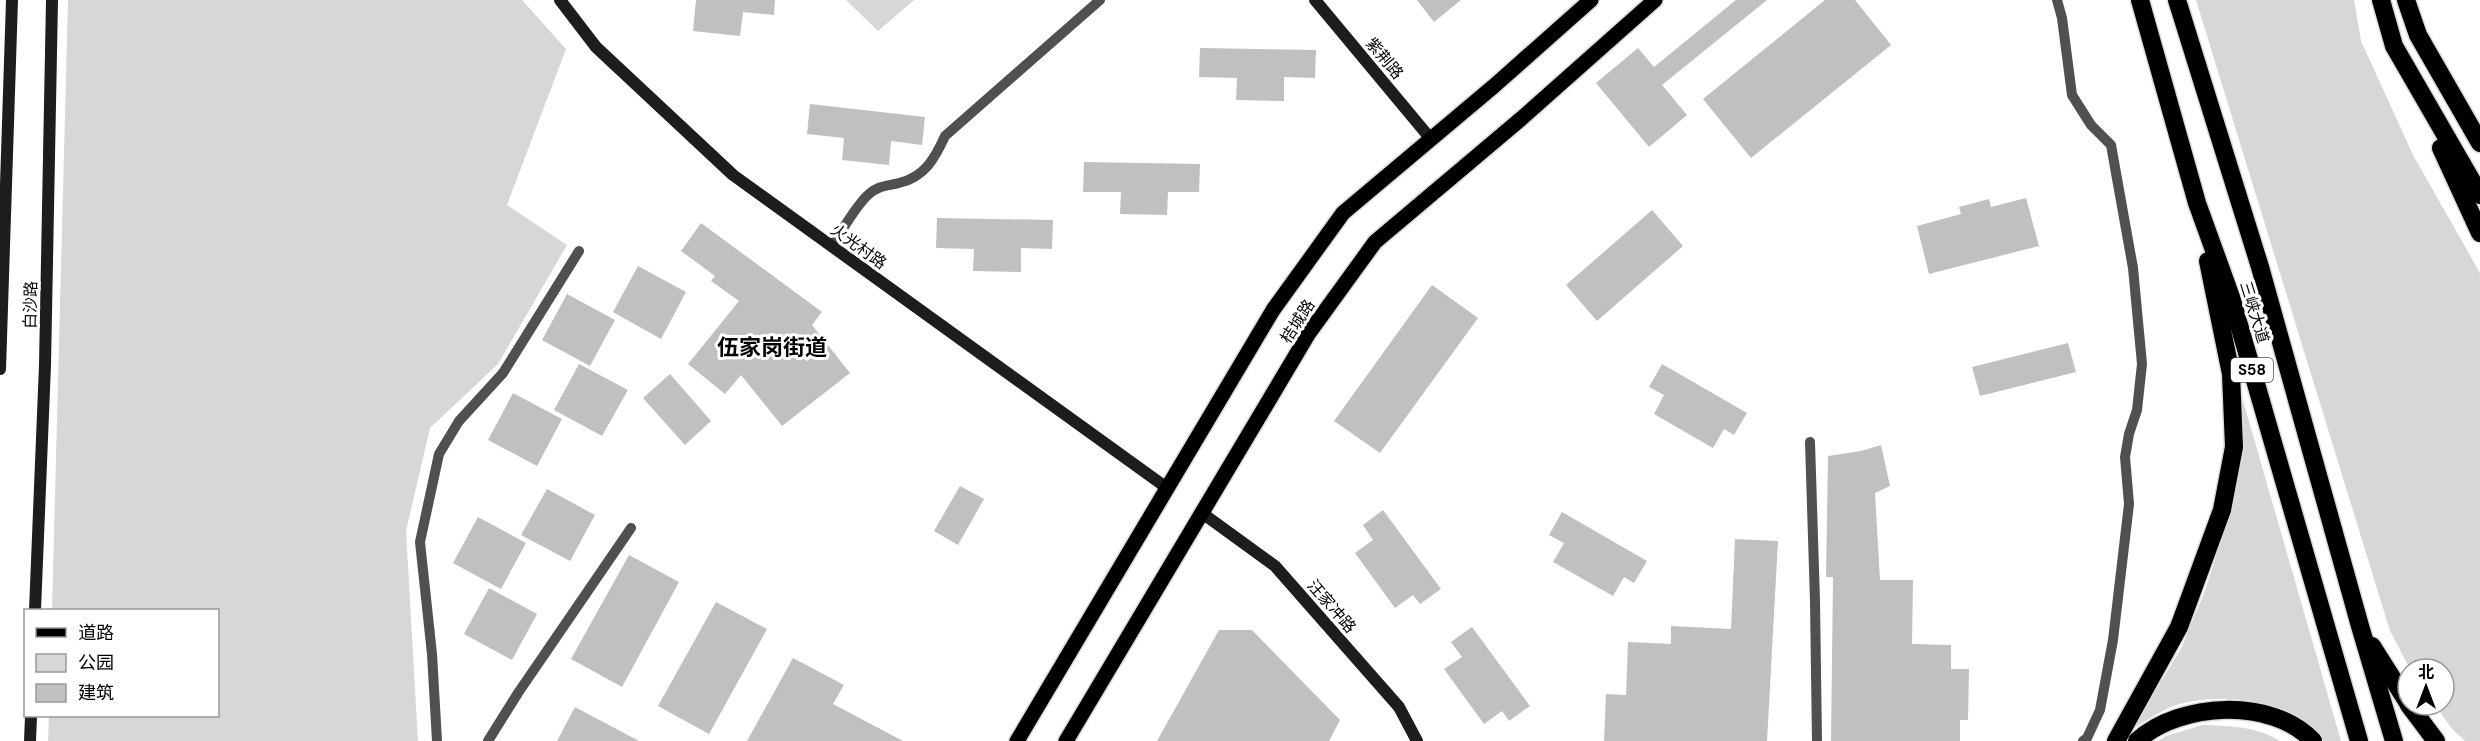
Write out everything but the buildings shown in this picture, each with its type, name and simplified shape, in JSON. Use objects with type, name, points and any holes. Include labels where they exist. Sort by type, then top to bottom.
[{"type":"highway","name":"三峡大道","points":[[2140,0],[2197,203],[2231,297],[2358,741]]},
{"type":"highway","name":"三峡大道","points":[[2177,0],[2260,267],[2394,741]]},
{"type":"highway","points":[[2381,0],[2394,46],[2480,233]]},
{"type":"highway","points":[[2406,0],[2418,35],[2480,143]]},
{"type":"highway","points":[[2394,46],[2480,195]]},
{"type":"highway","points":[[2116,741],[2180,627],[2223,510],[2234,447],[2232,374],[2197,203]]},
{"type":"highway","points":[[2360,626],[2396,683]]},
{"type":"highway","points":[[2137,741],[2144,735],[2199,711],[2236,708],[2277,717],[2313,741]]},
{"type":"highway","points":[[2418,717],[2436,741]]},
{"type":"main road","name":"桔城路","points":[[1017,741],[1274,310],[1343,213],[1494,86],[1591,0]]},
{"type":"main road","name":"桔城路","points":[[1066,741],[1309,333],[1374,242],[1522,118],[1655,0]]},
{"type":"street","name":"白沙路","points":[[0,369],[12,0]]},
{"type":"street","name":"白沙路","points":[[35,609],[45,365],[52,0]]},
{"type":"street","name":"火光村路","points":[[560,0],[596,47],[733,175],[1167,488]]},
{"type":"street","name":"紫荆路","points":[[1315,0],[1430,138]]},
{"type":"street","name":"汪家冲路","points":[[1202,513],[1275,566],[1399,707],[1417,741]]},
{"type":"street","points":[[30,741],[31,717]]},
{"type":"lane","points":[[832,246],[868,194],[882,186],[900,183],[917,176],[930,166],[945,136],[1100,0]]},
{"type":"lane","points":[[2057,0],[2062,18],[2072,95],[2091,125],[2111,146],[2133,268],[2142,364],[2137,410],[2129,434],[2125,458],[2129,504],[2113,640],[2100,710],[2083,741]]},
{"type":"lane","points":[[437,741],[432,654],[420,543],[439,454],[459,421],[503,373],[579,251]]},
{"type":"lane","points":[[1810,442],[1817,741]]},
{"type":"lane","points":[[488,741],[518,693],[631,528]]},
{"type":"green space","points":[[68,0],[522,0],[566,49],[507,205],[567,245],[498,364],[430,428],[406,531],[418,741],[48,741],[49,717],[219,717],[219,609],[52,609]]},
{"type":"green space","points":[[846,0],[914,0],[878,31]]},
{"type":"green space","points":[[2196,0],[2354,0],[2361,41],[2413,155],[2480,273],[2480,741],[2465,741],[2444,717],[2456,717],[2456,657],[2404,657],[2390,631]]},
{"type":"green space","points":[[2240,390],[2341,741],[2324,741],[2303,721],[2271,706],[2219,699],[2202,700],[2171,707],[2131,730],[2181,649],[2205,591],[2224,532],[2237,451]]},
{"type":"green space","points":[[2202,725],[2252,730],[2280,741],[2158,741],[2166,736]]},
{"type":"district","name":"伍家岗街道","points":[[772,347]]}]
